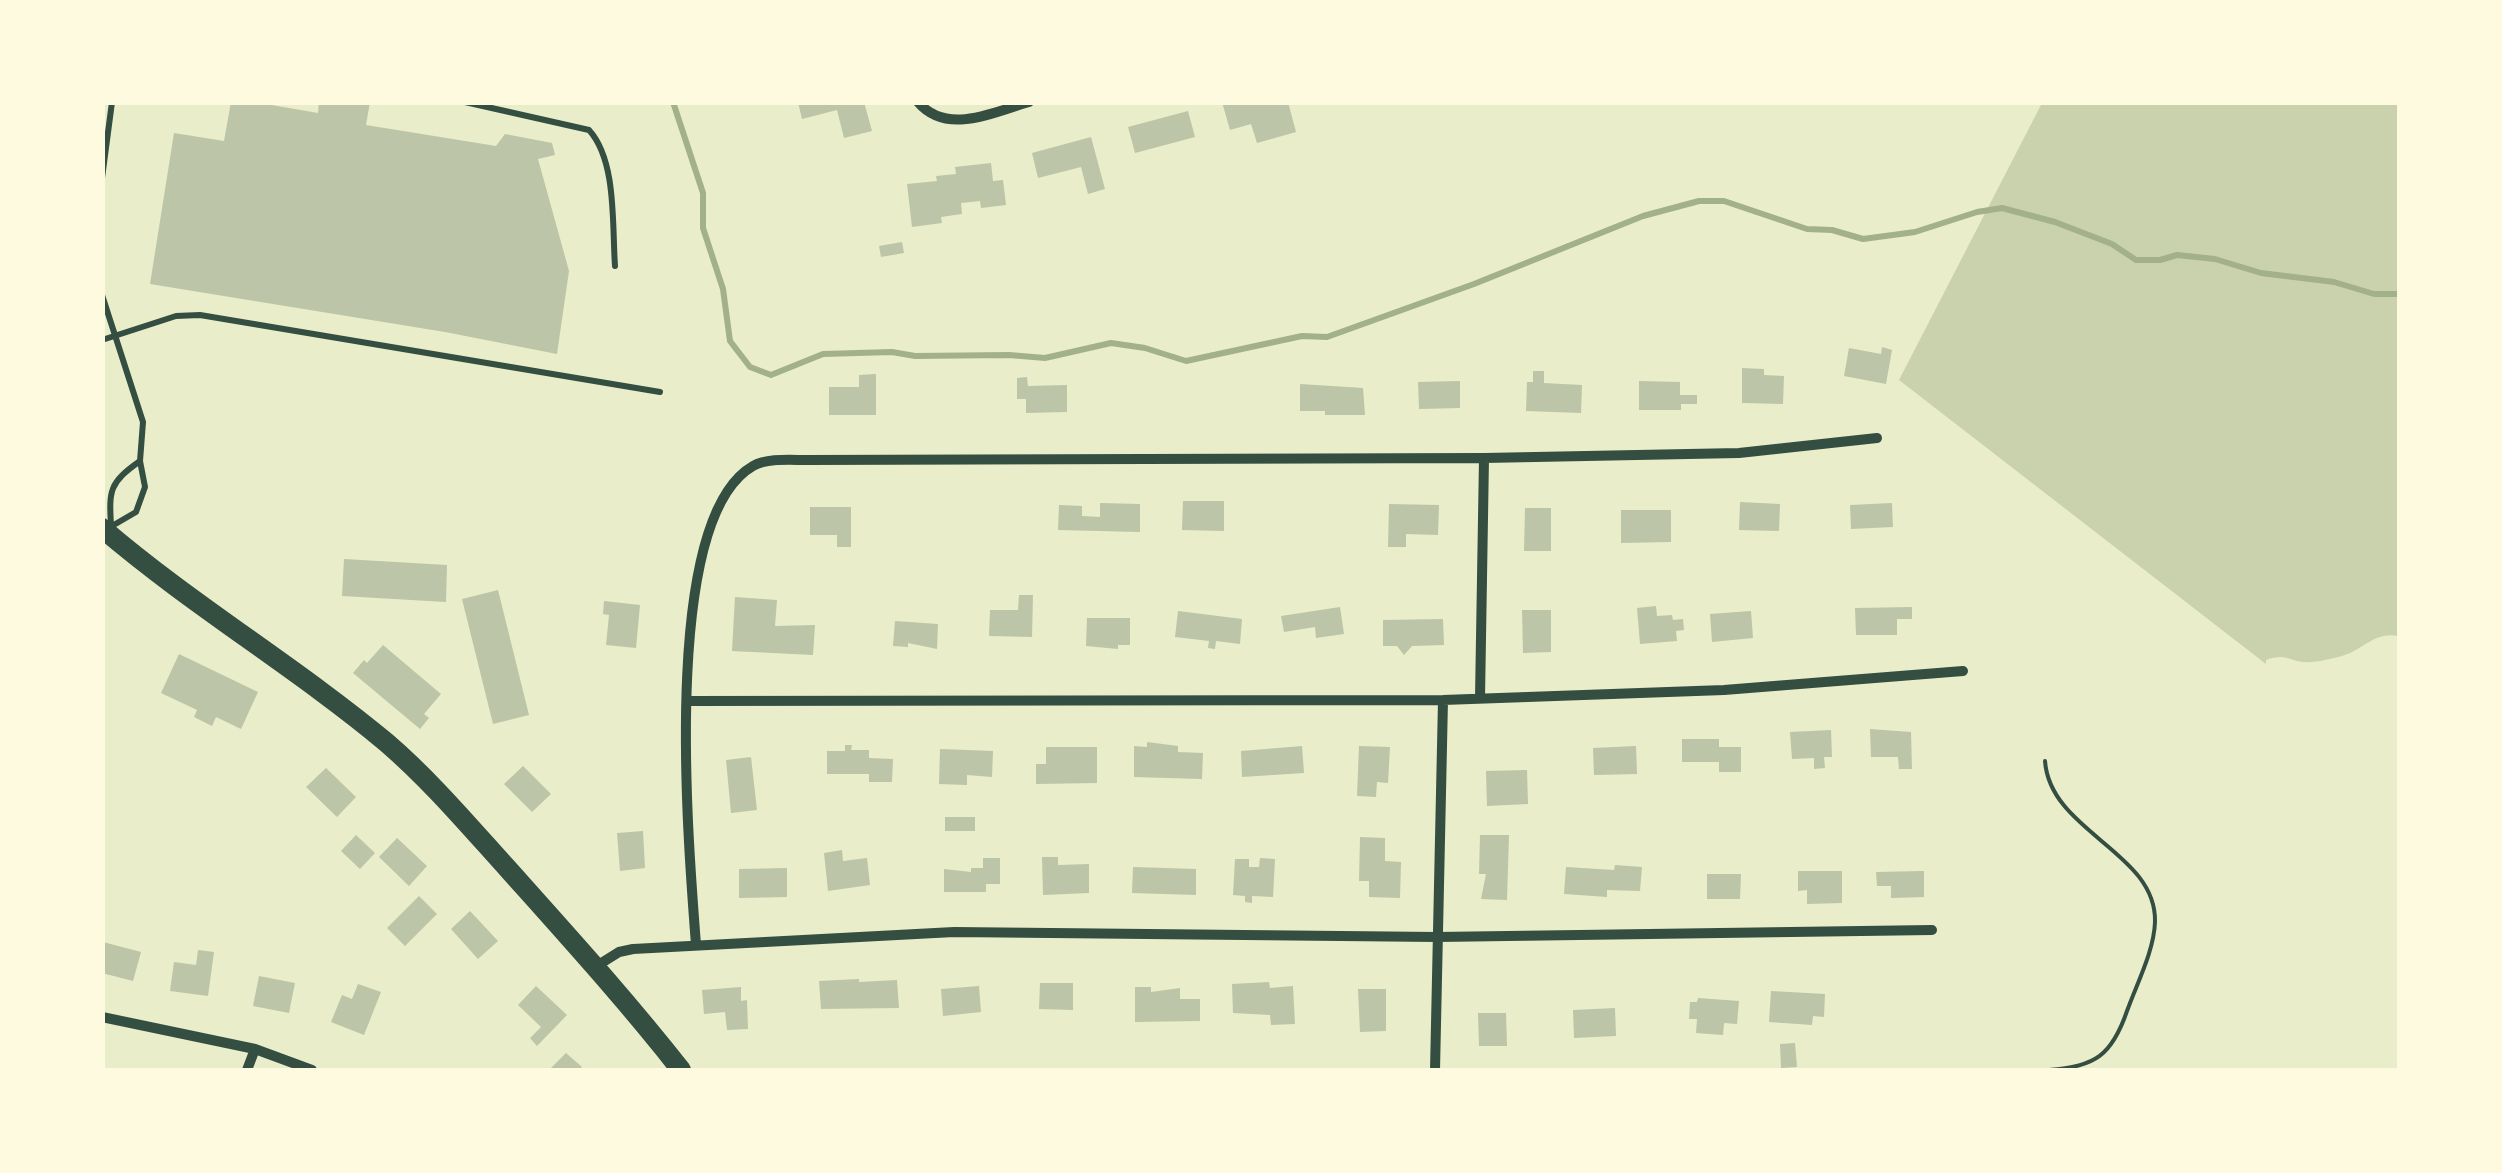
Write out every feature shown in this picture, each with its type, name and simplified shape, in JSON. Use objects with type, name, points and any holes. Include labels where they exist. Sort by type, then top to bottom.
[{"type":"main road","points":[[106,530],[174,588],[396,751],[595,967],[681,1070]]},
{"type":"street","points":[[918,102],[932,116],[949,121],[1029,102]]},
{"type":"street","points":[[696,945],[686,782],[690,634],[700,562],[726,498],[752,466],[806,460],[1484,458],[1739,453],[1877,438]]},
{"type":"street","points":[[1480,698],[1484,458]]},
{"type":"street","points":[[688,701],[1443,700],[1724,690],[1964,671]]},
{"type":"street","points":[[1435,1070],[1443,700]]},
{"type":"street","points":[[595,967],[627,950],[954,932],[1438,937],[1932,930]]},
{"type":"street","points":[[102,1016],[255,1049],[312,1070]]},
{"type":"street","points":[[247,1070],[255,1049]]},
{"type":"lane","points":[[102,178],[112,102]]},
{"type":"lane","points":[[466,102],[590,130],[606,160],[615,266]]},
{"type":"lane","points":[[102,295],[143,422],[140,461],[145,487],[136,512],[106,530]]},
{"type":"lane","points":[[102,340],[176,316],[200,315],[660,392]]},
{"type":"lane","points":[[106,530],[109,493],[121,475],[140,461]]},
{"type":"path","points":[[2046,761],[2060,804],[2130,869],[2149,897],[2155,917],[2152,940],[2118,1035],[2103,1054],[2087,1065],[2048,1070]]},
{"type":"green space","points":[[2042,103],[2399,103],[2399,636],[2383,636],[2328,659],[2303,662],[2278,657],[2266,660],[2266,664],[1899,380]]},
{"type":"building","points":[[231,102],[318,113],[319,102],[370,102],[366,125],[496,146],[505,134],[552,143],[555,155],[538,159],[569,271],[557,354],[150,284],[174,133],[224,141]]},
{"type":"building","points":[[798,102],[864,102],[872,131],[844,138],[837,110],[802,119]]},
{"type":"building","points":[[1222,102],[1288,102],[1296,132],[1257,143],[1251,124],[1230,130]]},
{"type":"building","points":[[1188,111],[1195,137],[1135,153],[1128,127]]},
{"type":"building","points":[[1091,137],[1105,189],[1088,194],[1081,167],[1038,178],[1032,153]]},
{"type":"building","points":[[991,163],[993,181],[1003,180],[1006,205],[981,208],[980,201],[961,203],[962,214],[941,217],[942,223],[912,227],[907,184],[937,181],[936,176],[956,174],[955,167]]},
{"type":"building","points":[[902,242],[904,253],[881,257],[879,246]]},
{"type":"building","points":[[1882,347],[1892,350],[1886,384],[1844,376],[1849,348],[1881,354]]},
{"type":"building","points":[[1742,368],[1764,369],[1764,375],[1784,376],[1783,404],[1742,403]]},
{"type":"building","points":[[1533,371],[1544,371],[1544,383],[1582,385],[1581,413],[1526,411],[1527,382],[1533,382]]},
{"type":"building","points":[[876,374],[876,415],[829,415],[829,387],[859,387],[859,375]]},
{"type":"building","points":[[1027,377],[1028,386],[1067,385],[1067,412],[1026,413],[1026,399],[1017,399],[1017,378]]},
{"type":"building","points":[[1460,381],[1460,408],[1419,409],[1418,382]]},
{"type":"building","points":[[1639,381],[1680,382],[1680,395],[1697,395],[1697,404],[1681,404],[1681,410],[1639,410]]},
{"type":"building","points":[[1300,384],[1363,388],[1365,415],[1300,411]]},
{"type":"building","points":[[1183,501],[1224,501],[1224,531],[1182,530]]},
{"type":"building","points":[[1740,502],[1780,504],[1779,531],[1739,530]]},
{"type":"building","points":[[1100,503],[1140,504],[1140,532],[1058,530],[1059,505],[1082,506],[1082,516],[1100,517]]},
{"type":"building","points":[[1892,503],[1893,527],[1851,529],[1850,505]]},
{"type":"building","points":[[1389,504],[1439,505],[1438,535],[1406,534],[1406,547],[1388,547]]},
{"type":"building","points":[[810,507],[851,507],[851,547],[837,547],[837,535],[810,535]]},
{"type":"building","points":[[1525,508],[1551,508],[1551,551],[1524,551]]},
{"type":"building","points":[[1621,510],[1671,510],[1671,542],[1621,543]]},
{"type":"building","points":[[344,559],[447,565],[446,602],[342,596]]},
{"type":"building","points":[[498,590],[529,715],[493,724],[462,599]]},
{"type":"building","points":[[1019,595],[1033,595],[1032,637],[989,636],[990,610],[1018,610]]},
{"type":"building","points":[[735,597],[777,600],[775,626],[815,625],[813,655],[732,651]]},
{"type":"building","points":[[604,601],[640,605],[636,648],[606,645],[609,615],[603,614]]},
{"type":"building","points":[[1656,606],[1657,616],[1683,619],[1684,630],[1676,631],[1677,641],[1640,644],[1637,608]]},
{"type":"building","points":[[1340,607],[1344,634],[1316,638],[1315,627],[1284,632],[1281,616]]},
{"type":"building","points":[[1912,607],[1912,619],[1897,619],[1897,635],[1856,635],[1855,608]]},
{"type":"building","points":[[1522,610],[1551,610],[1551,652],[1523,653]]},
{"type":"building","points":[[1178,611],[1242,619],[1240,644],[1216,641],[1215,649],[1208,648],[1209,641],[1175,637]]},
{"type":"building","points":[[1751,611],[1753,638],[1712,642],[1710,614]]},
{"type":"building","points":[[1087,618],[1130,618],[1130,645],[1118,645],[1118,649],[1086,646]]},
{"type":"building","points":[[1443,619],[1444,645],[1412,646],[1404,655],[1397,646],[1383,646],[1383,620]]},
{"type":"building","points":[[895,621],[938,624],[937,649],[908,643],[908,647],[893,646]]},
{"type":"building","points":[[383,645],[441,694],[424,714],[429,718],[420,729],[353,673]]},
{"type":"building","points":[[179,654],[258,692],[241,729],[216,717],[212,726],[194,717],[197,710],[161,693]]},
{"type":"building","points":[[1870,729],[1911,732],[1912,769],[1899,769],[1898,757],[1871,757]]},
{"type":"building","points":[[1831,730],[1832,757],[1824,757],[1825,768],[1814,769],[1814,758],[1792,759],[1790,732]]},
{"type":"building","points":[[1682,739],[1719,739],[1719,747],[1741,747],[1741,772],[1719,772],[1719,762],[1682,762]]},
{"type":"building","points":[[1147,742],[1178,746],[1178,752],[1203,753],[1202,779],[1134,777],[1134,746],[1147,747]]},
{"type":"building","points":[[845,745],[852,745],[851,750],[869,750],[869,758],[893,759],[892,782],[869,782],[869,774],[827,774],[827,751],[845,751]]},
{"type":"building","points":[[1302,746],[1304,773],[1242,777],[1241,751]]},
{"type":"building","points":[[1359,746],[1390,747],[1388,783],[1377,782],[1376,797],[1357,796]]},
{"type":"building","points":[[1636,746],[1637,774],[1594,775],[1593,748]]},
{"type":"building","points":[[1046,747],[1097,747],[1097,783],[1036,784],[1036,764],[1046,764]]},
{"type":"building","points":[[940,749],[993,751],[992,777],[967,775],[967,785],[939,784]]},
{"type":"building","points":[[751,757],[757,810],[731,813],[726,760]]},
{"type":"building","points":[[523,766],[551,794],[532,812],[504,784]]},
{"type":"building","points":[[326,768],[356,797],[337,817],[306,787]]},
{"type":"building","points":[[1527,770],[1528,804],[1487,806],[1486,771]]},
{"type":"building","points":[[945,817],[975,817],[975,831],[945,831]]},
{"type":"building","points":[[643,831],[645,868],[620,871],[617,833]]},
{"type":"building","points":[[356,835],[375,853],[360,869],[341,851]]},
{"type":"building","points":[[1480,835],[1509,835],[1507,900],[1481,899],[1486,874],[1479,874]]},
{"type":"building","points":[[1360,837],[1385,838],[1385,861],[1401,862],[1400,898],[1369,897],[1369,881],[1359,881]]},
{"type":"building","points":[[397,838],[427,866],[409,886],[379,857]]},
{"type":"building","points":[[842,850],[843,861],[867,858],[870,885],[828,891],[824,853]]},
{"type":"building","points":[[1042,857],[1058,857],[1058,865],[1089,864],[1089,893],[1043,895]]},
{"type":"building","points":[[983,858],[1000,858],[1000,884],[986,884],[986,892],[944,892],[944,869],[971,872],[971,868],[983,868]]},
{"type":"building","points":[[1260,858],[1275,859],[1273,897],[1252,896],[1252,903],[1245,902],[1245,896],[1233,895],[1235,859],[1249,859],[1249,867],[1259,867]]},
{"type":"building","points":[[1615,865],[1642,867],[1640,891],[1607,890],[1607,897],[1564,894],[1566,867],[1614,870]]},
{"type":"building","points":[[1133,867],[1196,869],[1196,895],[1132,893]]},
{"type":"building","points":[[787,868],[787,897],[739,898],[739,869]]},
{"type":"building","points":[[1798,871],[1842,871],[1842,903],[1807,904],[1807,890],[1798,891]]},
{"type":"building","points":[[1924,871],[1924,897],[1891,898],[1891,886],[1877,886],[1876,872]]},
{"type":"building","points":[[1707,874],[1741,874],[1740,899],[1707,899]]},
{"type":"building","points":[[419,896],[437,914],[405,946],[387,928]]},
{"type":"building","points":[[470,911],[498,941],[478,959],[451,929]]},
{"type":"building","points":[[103,942],[141,952],[133,981],[102,973]]},
{"type":"building","points":[[198,950],[214,952],[208,996],[170,991],[174,962],[196,965]]},
{"type":"building","points":[[259,976],[295,983],[289,1013],[253,1006]]},
{"type":"building","points":[[897,980],[899,1008],[821,1009],[819,981]]},
{"type":"building","points":[[1269,982],[1270,988],[1293,986],[1295,1024],[1271,1025],[1270,1015],[1233,1013],[1232,984]]},
{"type":"building","points":[[1040,983],[1073,983],[1073,1010],[1039,1009]]},
{"type":"building","points":[[358,984],[381,992],[364,1035],[331,1022],[342,995],[352,999]]},
{"type":"building","points":[[536,986],[567,1015],[537,1046],[530,1038],[541,1027],[518,1005]]},
{"type":"building","points":[[979,986],[981,1012],[943,1016],[941,989]]},
{"type":"building","points":[[741,987],[741,1001],[747,1000],[748,1029],[727,1030],[725,1012],[704,1014],[702,990]]},
{"type":"building","points":[[1135,987],[1151,987],[1151,992],[1180,988],[1180,999],[1200,999],[1200,1021],[1135,1022]]},
{"type":"building","points":[[1358,989],[1386,989],[1386,1031],[1360,1032]]},
{"type":"building","points":[[1771,991],[1825,994],[1824,1017],[1813,1016],[1812,1025],[1769,1022]]},
{"type":"building","points":[[1698,998],[1739,1001],[1737,1024],[1724,1023],[1723,1035],[1696,1033],[1697,1019],[1689,1019],[1690,1002],[1697,1002]]},
{"type":"building","points":[[1615,1008],[1616,1036],[1574,1038],[1573,1010]]},
{"type":"building","points":[[1478,1013],[1506,1013],[1507,1046],[1479,1046]]},
{"type":"building","points":[[1795,1043],[1797,1067],[1781,1068],[1780,1044]]},
{"type":"building","points":[[566,1053],[582,1067],[549,1070]]},
{"type":"waterway","points":[[673,102],[703,193],[703,228],[723,289],[730,341],[750,367],[771,375],[823,354],[892,352],[915,356],[1045,358],[1111,343],[1145,348],[1186,361],[1302,336],[1327,337],[1474,284],[1643,216],[1699,201],[1724,201],[1807,229],[1832,230],[1863,239],[1915,232],[2002,208],[2055,222],[2112,244],[2136,260],[2177,255],[2215,259],[2261,273],[2334,282],[2374,294],[2400,294]]}]
